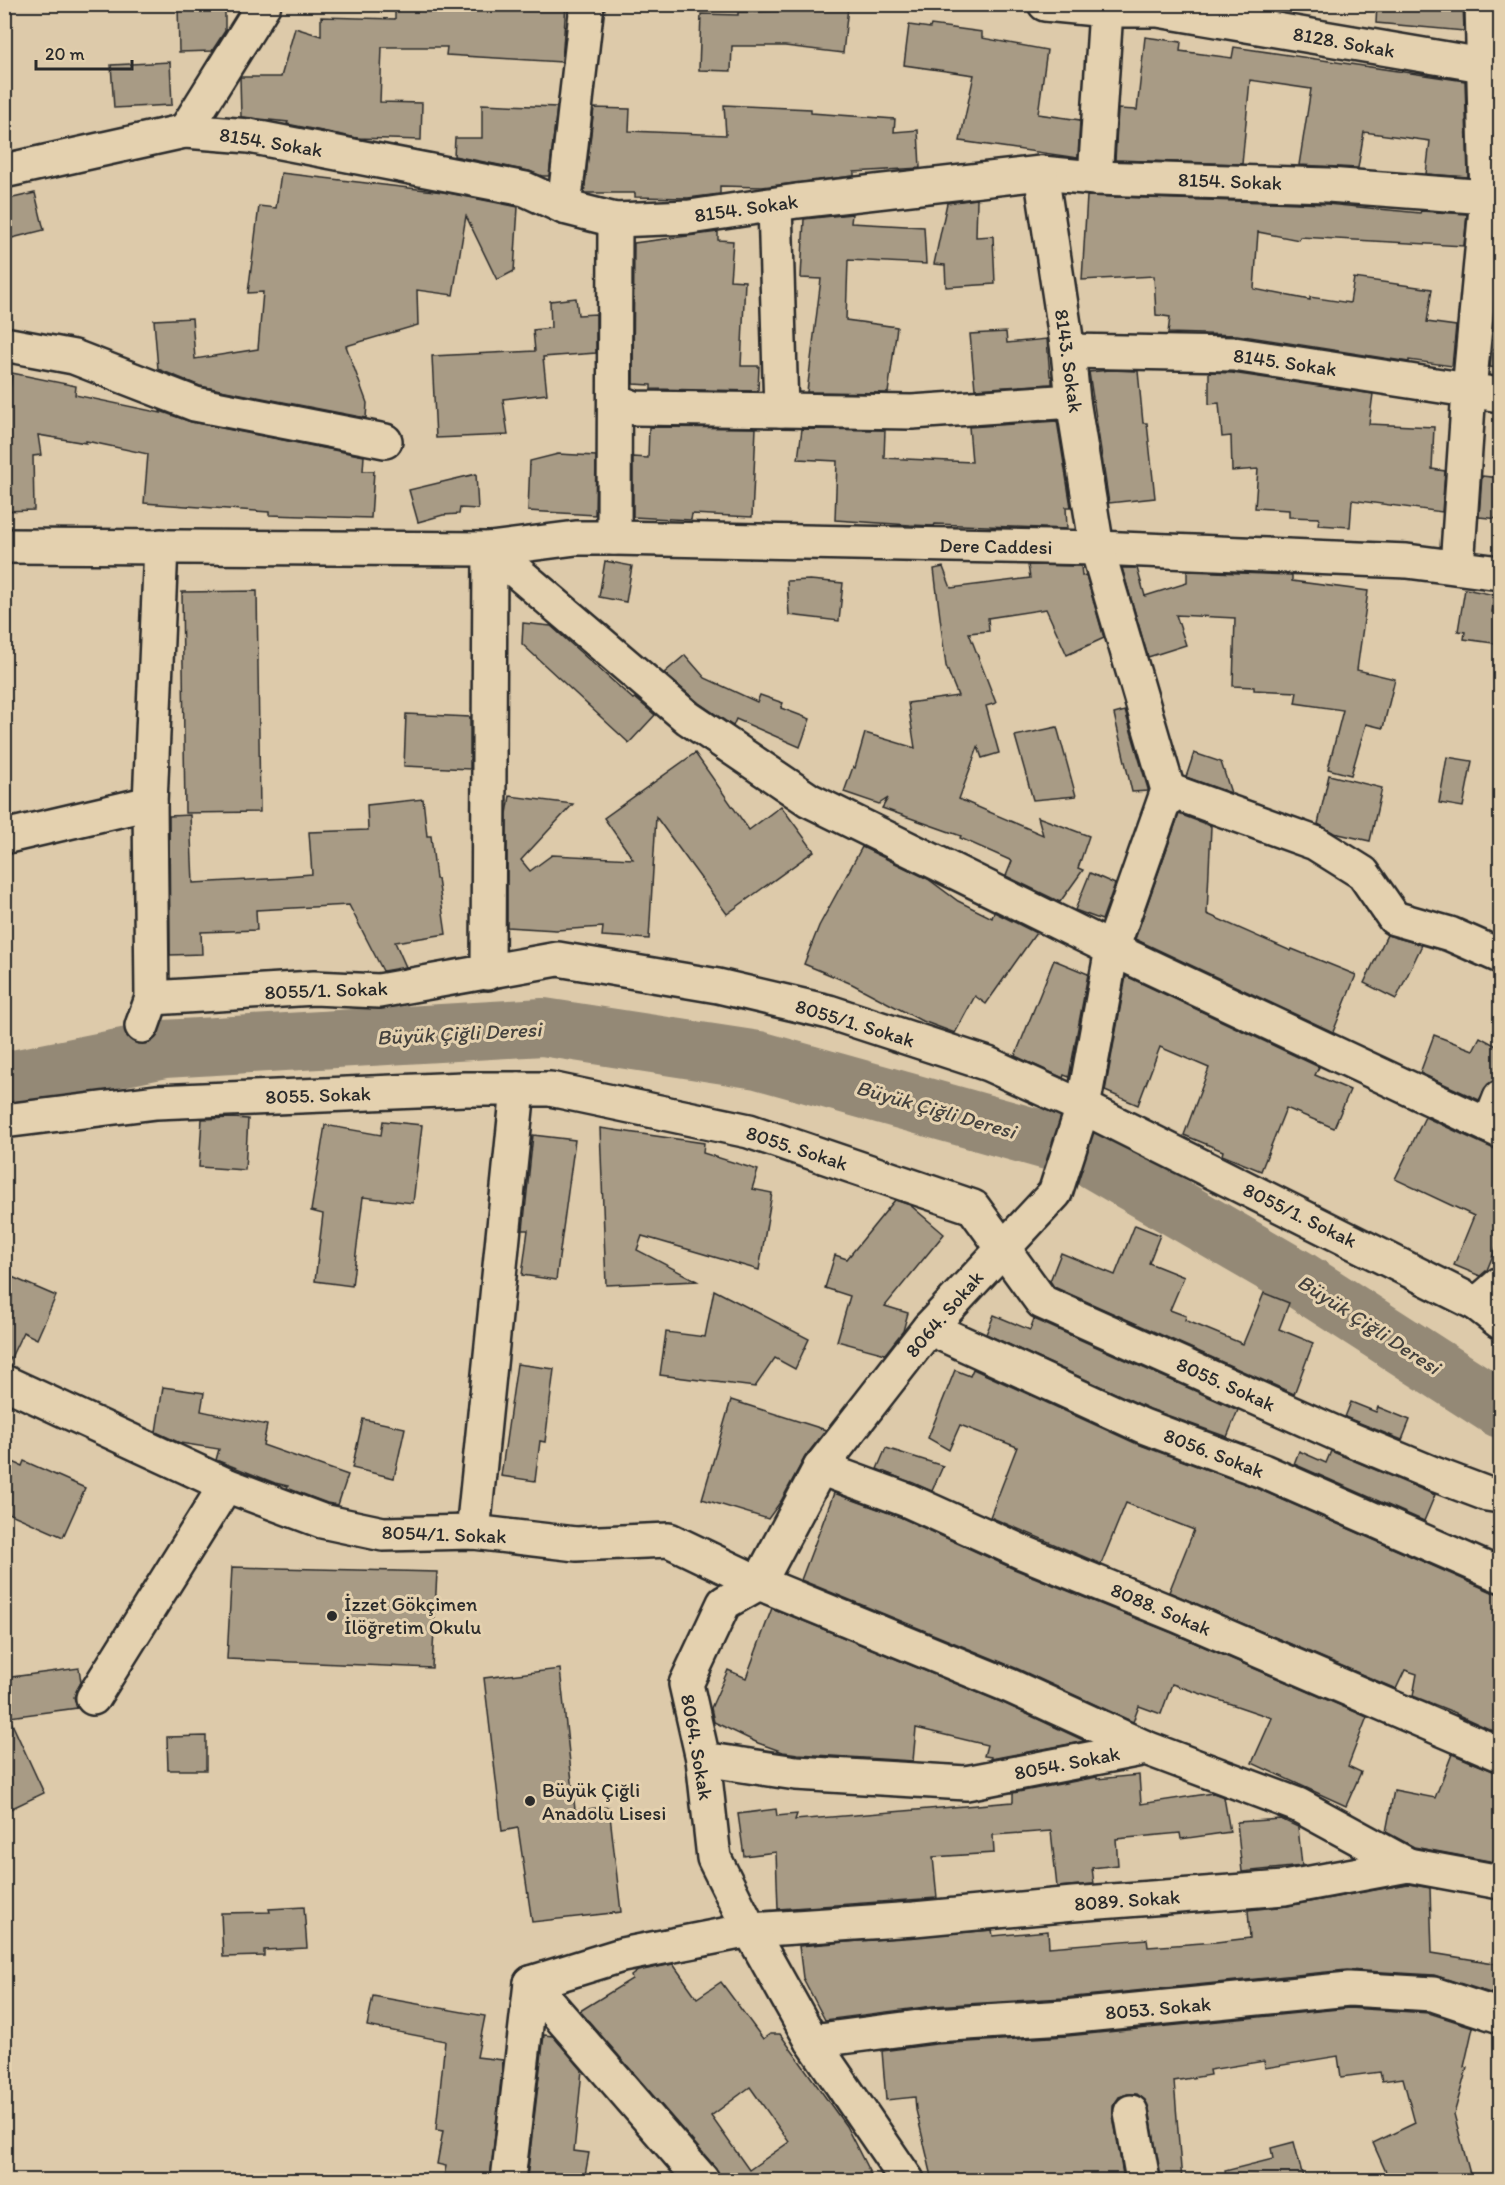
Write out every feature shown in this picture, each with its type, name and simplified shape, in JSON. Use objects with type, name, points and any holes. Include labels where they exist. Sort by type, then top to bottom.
[{"type":"street","points":[[185,131],[264,4]]},
{"type":"street","points":[[564,207],[588,4]]},
{"type":"street","name":"8128. Sokak","points":[[1045,4],[1106,10],[1158,7],[1492,67]]},
{"type":"street","points":[[1456,567],[1468,391],[1494,197],[1492,67],[1482,4]]},
{"type":"street","points":[[1095,178],[1106,10]]},
{"type":"street","name":"8154. Sokak","points":[[7,162],[185,131],[249,136],[525,189],[564,207],[615,220],[690,217],[888,190],[1041,173],[1095,178],[1328,185],[1494,197]]},
{"type":"street","name":"8143. Sokak","points":[[1041,173],[1068,351],[1073,401],[1097,548],[1168,790]]},
{"type":"street","points":[[775,205],[781,410]]},
{"type":"street","points":[[614,538],[615,220]]},
{"type":"street","points":[[4,344],[74,357],[195,404],[385,441]]},
{"type":"street","name":"8145. Sokak","points":[[1068,351],[1234,354],[1500,395]]},
{"type":"street","points":[[615,401],[635,408],[912,412],[1073,401]]},
{"type":"street","name":"Dere Caddesi","points":[[4,546],[490,549],[576,538],[614,538],[1097,548],[1407,561],[1500,573]]},
{"type":"street","points":[[4,837],[150,803],[161,546]]},
{"type":"street","points":[[490,549],[688,718],[809,800],[1112,949],[1497,1119]]},
{"type":"street","points":[[488,973],[490,549]]},
{"type":"street","points":[[1168,790],[1315,843],[1363,873],[1394,918],[1450,933],[1500,956]]},
{"type":"street","name":"8064. Sokak","points":[[907,2181],[812,2041],[750,1930],[714,1858],[703,1759],[686,1684],[724,1603],[759,1583],[820,1468],[928,1328],[1055,1193],[1081,1113],[1112,949],[1168,790]]},
{"type":"street","name":"8055/1. Sokak","points":[[150,803],[147,1012],[314,988],[379,991],[488,973],[558,958],[718,986],[829,1012],[988,1064],[1081,1113],[1493,1303]]},
{"type":"street","name":"8055. Sokak","points":[[4,1121],[156,1102],[464,1089],[550,1089],[749,1131],[973,1208],[1042,1302],[1333,1432],[1434,1474],[1487,1494],[1500,1496]]},
{"type":"street","points":[[473,1532],[518,1089]]},
{"type":"street","name":"8056. Sokak","points":[[928,1328],[1143,1426],[1263,1471],[1500,1575]]},
{"type":"street","name":"8054/1. Sokak","points":[[4,1382],[226,1485],[322,1521],[383,1534],[473,1532],[576,1544],[669,1540],[759,1583],[1010,1686],[1146,1748]]},
{"type":"street","name":"8088. Sokak","points":[[820,1468],[907,1500],[1022,1552],[1179,1616],[1500,1754]]},
{"type":"street","points":[[93,1698],[226,1485]]},
{"type":"street","name":"8054. Sokak","points":[[703,1759],[796,1773],[966,1783],[1146,1748],[1298,1805],[1408,1865]]},
{"type":"street","name":"8089. Sokak","points":[[531,1983],[622,1955],[750,1930],[914,1919],[1284,1888],[1408,1865],[1500,1882]]},
{"type":"street","points":[[508,2181],[531,1983]]},
{"type":"street","points":[[531,1983],[702,2181]]},
{"type":"street","name":"8053. Sokak","points":[[812,2041],[934,2025],[1076,2016],[1349,1989],[1433,1994],[1500,2016]]},
{"type":"street","points":[[1131,2112],[1143,2181]]},
{"type":"building","points":[[178,4],[225,4],[225,31],[212,51],[179,52]]},
{"type":"building","points":[[395,4],[469,4],[528,8],[528,4],[566,4],[562,62],[446,55],[447,47],[382,47],[380,102],[422,103],[421,140],[357,138],[287,124],[288,122],[241,117],[240,77],[281,77],[295,28],[321,36],[321,17],[395,19]]},
{"type":"building","points":[[797,4],[848,7],[843,53],[785,46],[732,46],[731,71],[699,70],[701,14],[738,15],[738,12],[796,11]]},
{"type":"building","points":[[1377,4],[1463,4],[1464,31],[1376,23]]},
{"type":"building","points":[[909,25],[930,28],[931,25],[982,32],[982,38],[1047,50],[1038,114],[1080,120],[1078,158],[960,141],[974,75],[904,65]]},
{"type":"building","points":[[1145,37],[1181,42],[1180,51],[1232,58],[1234,47],[1465,81],[1468,177],[1426,174],[1430,141],[1364,132],[1358,168],[1299,165],[1311,89],[1250,80],[1242,164],[1115,160],[1118,109],[1137,110]]},
{"type":"building","points":[[170,62],[172,105],[114,108],[111,65]]},
{"type":"building","points":[[482,104],[557,107],[549,176],[454,156],[455,138],[482,138]]},
{"type":"building","points":[[724,105],[811,109],[811,113],[895,119],[894,132],[918,130],[920,168],[854,172],[854,176],[762,187],[720,186],[720,194],[688,198],[635,197],[635,193],[584,193],[594,108],[630,109],[629,131],[726,135]]},
{"type":"building","points":[[281,173],[443,192],[518,207],[514,271],[497,280],[466,216],[453,295],[417,290],[418,325],[346,346],[367,403],[366,418],[200,386],[158,369],[154,320],[192,318],[195,359],[258,349],[263,292],[248,293],[259,206],[276,208]]},
{"type":"building","points":[[35,193],[44,230],[4,240],[4,200]]},
{"type":"building","points":[[1087,196],[1327,204],[1420,213],[1421,211],[1467,214],[1464,246],[1300,237],[1299,240],[1258,232],[1254,289],[1310,300],[1310,297],[1350,303],[1354,278],[1432,289],[1427,322],[1456,326],[1452,366],[1409,360],[1409,362],[1237,335],[1168,333],[1170,317],[1156,315],[1154,276],[1082,280]]},
{"type":"building","points":[[977,199],[976,237],[993,236],[995,284],[946,287],[945,265],[934,264],[947,203]]},
{"type":"building","points":[[852,214],[851,223],[924,227],[926,264],[848,260],[846,320],[897,327],[888,393],[807,392],[821,279],[801,278],[804,219]]},
{"type":"building","points":[[718,232],[718,240],[733,241],[730,280],[745,281],[741,366],[759,366],[758,391],[651,389],[651,385],[633,384],[634,243]]},
{"type":"building","points":[[576,298],[578,315],[596,314],[596,353],[543,357],[547,394],[503,399],[508,435],[436,438],[432,356],[535,351],[533,330],[551,328],[550,301]]},
{"type":"building","points":[[1493,331],[1500,332],[1500,368],[1490,367]]},
{"type":"building","points":[[1006,332],[1007,343],[1047,339],[1052,384],[975,389],[970,334]]},
{"type":"building","points":[[1138,371],[1143,423],[1147,423],[1155,498],[1109,503],[1089,372]]},
{"type":"building","points":[[1209,372],[1232,373],[1373,394],[1369,424],[1434,427],[1432,469],[1445,471],[1442,512],[1352,500],[1350,527],[1318,525],[1319,518],[1289,517],[1289,510],[1255,508],[1258,469],[1232,471],[1231,436],[1222,437],[1219,403],[1209,404]]},
{"type":"building","points":[[12,373],[76,386],[75,395],[161,413],[160,411],[191,422],[364,456],[363,471],[374,471],[371,518],[269,515],[269,512],[144,503],[148,454],[86,441],[86,443],[38,435],[41,455],[33,456],[34,510],[4,511],[4,424],[6,424]]},
{"type":"building","points":[[1057,421],[1071,507],[1066,507],[1067,529],[935,524],[934,526],[835,520],[837,461],[798,459],[802,429],[885,430],[884,458],[972,462],[969,427]]},
{"type":"building","points":[[649,427],[756,428],[752,517],[692,514],[691,520],[633,517],[633,457],[648,458]]},
{"type":"building","points":[[558,454],[596,456],[595,515],[528,511],[530,461]]},
{"type":"building","points":[[476,474],[478,509],[460,508],[459,514],[443,515],[418,522],[409,490]]},
{"type":"building","points":[[1482,476],[1500,478],[1500,519],[1479,517]]},
{"type":"building","points":[[605,561],[632,566],[626,602],[599,597]]},
{"type":"building","points":[[1028,565],[1081,566],[1082,576],[1086,575],[1104,638],[1067,655],[1046,609],[988,618],[989,631],[969,633],[996,703],[986,706],[999,753],[982,758],[978,747],[959,799],[1043,835],[1038,817],[1089,836],[1078,868],[1083,870],[1060,902],[1006,876],[1012,861],[960,838],[961,836],[882,808],[888,798],[879,804],[844,792],[853,767],[855,768],[865,733],[915,748],[908,703],[958,696],[946,666],[934,569],[943,567],[951,588],[1030,578]]},
{"type":"building","points":[[1122,568],[1137,568],[1145,596],[1187,583],[1187,571],[1292,575],[1292,581],[1368,591],[1357,670],[1395,679],[1383,728],[1366,724],[1351,775],[1328,769],[1343,710],[1295,703],[1297,692],[1254,690],[1254,687],[1233,686],[1235,618],[1176,615],[1186,645],[1148,657]]},
{"type":"building","points":[[810,580],[843,583],[839,621],[789,615],[787,581]]},
{"type":"building","points":[[1465,589],[1495,595],[1492,612],[1500,612],[1500,644],[1464,639],[1465,632],[1458,631]]},
{"type":"building","points":[[257,591],[260,812],[185,813],[182,592]]},
{"type":"building","points":[[523,623],[551,626],[633,699],[635,698],[655,715],[629,743],[522,644]]},
{"type":"building","points":[[685,655],[705,678],[757,702],[760,695],[783,703],[781,708],[810,719],[800,747],[736,719],[733,726],[699,703],[664,673]]},
{"type":"building","points":[[1125,711],[1148,791],[1132,792],[1114,714]]},
{"type":"building","points":[[406,714],[470,717],[470,769],[404,766]]},
{"type":"building","points":[[1057,727],[1076,796],[1033,800],[1015,736]]},
{"type":"building","points":[[695,753],[749,830],[781,806],[814,851],[727,914],[656,817],[649,939],[602,936],[603,927],[556,930],[507,927],[507,814],[510,796],[573,804],[521,860],[530,871],[552,855],[633,859],[604,818]]},
{"type":"building","points":[[1194,753],[1221,762],[1231,793],[1186,777]]},
{"type":"building","points":[[1447,757],[1472,761],[1463,807],[1439,803]]},
{"type":"building","points":[[1329,775],[1382,788],[1370,841],[1334,833],[1318,824]]},
{"type":"building","points":[[423,799],[427,836],[431,836],[446,934],[395,942],[406,967],[383,971],[349,905],[256,910],[257,930],[201,932],[202,954],[170,955],[169,816],[190,815],[193,883],[286,878],[286,876],[312,874],[309,832],[368,830],[367,805]]},
{"type":"building","points":[[1179,814],[1211,826],[1207,914],[1291,951],[1292,949],[1356,975],[1333,1032],[1135,939]]},
{"type":"building","points":[[862,847],[928,879],[958,901],[992,918],[994,912],[1036,933],[986,1004],[975,996],[955,1033],[920,1020],[852,984],[804,964],[819,926]]},
{"type":"building","points":[[1090,873],[1115,884],[1102,920],[1075,910]]},
{"type":"building","points":[[1387,935],[1422,945],[1396,999],[1364,983]]},
{"type":"building","points":[[1054,960],[1088,974],[1069,1077],[1064,1075],[1063,1078],[1015,1056]]},
{"type":"building","points":[[1126,976],[1319,1067],[1315,1075],[1350,1090],[1334,1128],[1286,1108],[1261,1171],[1222,1155],[1223,1151],[1184,1135],[1209,1068],[1160,1047],[1138,1105],[1105,1091]]},
{"type":"building","points":[[1434,1035],[1473,1050],[1480,1037],[1500,1048],[1500,1080],[1488,1084],[1479,1100],[1420,1073]]},
{"type":"building","points":[[1425,1117],[1500,1150],[1500,1238],[1487,1270],[1480,1276],[1454,1265],[1474,1216],[1395,1179]]},
{"type":"building","points":[[202,1119],[248,1119],[245,1170],[199,1167]]},
{"type":"building","points":[[383,1121],[422,1125],[413,1203],[363,1197],[352,1286],[315,1281],[323,1214],[311,1211],[325,1125],[381,1135]]},
{"type":"building","points":[[600,1128],[704,1143],[703,1153],[758,1170],[752,1189],[772,1193],[759,1270],[642,1236],[637,1250],[697,1281],[606,1285]]},
{"type":"building","points":[[533,1135],[575,1140],[556,1280],[522,1275],[528,1230],[523,1230]]},
{"type":"building","points":[[895,1200],[910,1205],[944,1234],[885,1306],[908,1313],[903,1331],[885,1354],[837,1341],[850,1296],[825,1288],[835,1255],[847,1259]]},
{"type":"building","points":[[1135,1225],[1160,1235],[1149,1263],[1184,1277],[1170,1310],[1186,1316],[1185,1320],[1243,1344],[1264,1293],[1289,1303],[1279,1329],[1313,1343],[1294,1394],[1054,1287],[1050,1281],[1061,1253],[1115,1275]]},
{"type":"building","points":[[12,1277],[56,1296],[37,1339],[23,1332],[8,1364],[4,1364],[4,1294]]},
{"type":"building","points":[[714,1290],[809,1339],[795,1369],[775,1358],[755,1387],[660,1375],[666,1332],[705,1337]]},
{"type":"building","points":[[994,1315],[1030,1330],[1034,1319],[1238,1410],[1227,1437],[1150,1409],[986,1334]]},
{"type":"building","points":[[517,1364],[554,1369],[545,1442],[540,1441],[535,1481],[501,1476]]},
{"type":"building","points":[[973,1369],[1135,1443],[1256,1488],[1492,1592],[1500,1593],[1500,1734],[1413,1696],[1417,1674],[1405,1670],[1396,1689],[1169,1592],[1194,1530],[1126,1503],[1101,1564],[990,1517],[1017,1447],[960,1425],[949,1450],[928,1438],[955,1370],[970,1376]]},
{"type":"building","points":[[163,1387],[204,1393],[201,1411],[267,1425],[263,1445],[348,1475],[338,1505],[327,1503],[216,1460],[219,1449],[180,1443],[156,1432]]},
{"type":"building","points":[[731,1400],[826,1430],[805,1457],[781,1501],[768,1519],[702,1499]]},
{"type":"building","points":[[1351,1402],[1376,1412],[1378,1407],[1410,1420],[1402,1440],[1345,1417]]},
{"type":"building","points":[[363,1419],[405,1428],[394,1478],[352,1468]]},
{"type":"building","points":[[886,1448],[943,1466],[932,1491],[877,1469]]},
{"type":"building","points":[[1299,1451],[1326,1463],[1331,1451],[1435,1495],[1424,1521],[1294,1464]]},
{"type":"building","points":[[4,1458],[22,1466],[24,1461],[85,1488],[63,1537],[4,1511]]},
{"type":"building","points":[[834,1493],[900,1517],[1014,1569],[1172,1633],[1367,1717],[1348,1766],[1361,1772],[1346,1806],[1252,1763],[1272,1718],[1172,1684],[1161,1714],[1139,1706],[1133,1722],[1018,1669],[801,1580]]},
{"type":"building","name":"İzzet Gökçimen İlöğretim Okulu","points":[[232,1567],[437,1572],[432,1668],[227,1659]]},
{"type":"building","points":[[772,1608],[1003,1703],[1085,1741],[991,1759],[991,1757],[984,1756],[987,1745],[916,1728],[913,1761],[798,1754],[783,1752],[758,1743],[714,1722],[711,1708],[728,1670],[746,1678]]},
{"type":"building","points":[[79,1668],[81,1682],[74,1697],[77,1708],[9,1717],[44,1793],[4,1812],[4,1678]]},
{"type":"building","name":"Büyük Çiğli Anadolu Lisesi","points":[[560,1669],[575,1810],[609,1807],[621,1912],[532,1922],[518,1828],[502,1831],[484,1678]]},
{"type":"building","points":[[206,1736],[206,1770],[168,1770],[167,1737]]},
{"type":"building","points":[[1452,1754],[1500,1772],[1500,1863],[1414,1847],[1386,1832],[1394,1790],[1435,1798]]},
{"type":"building","points":[[1139,1775],[1141,1804],[1213,1793],[1224,1797],[1230,1832],[1181,1839],[1180,1833],[1116,1839],[1118,1865],[1092,1868],[1094,1884],[1057,1887],[1051,1831],[993,1835],[994,1853],[933,1857],[937,1898],[778,1909],[776,1852],[744,1856],[738,1814],[776,1809],[777,1816],[797,1814],[795,1820],[1013,1802],[1013,1793],[1097,1777],[1097,1779]]},
{"type":"building","points":[[1281,1819],[1298,1827],[1302,1866],[1242,1872],[1237,1822]]},
{"type":"building","points":[[1408,1884],[1430,1888],[1432,1953],[1500,1964],[1500,1996],[1434,1975],[1347,1970],[1064,1998],[933,2006],[825,2020],[803,1978],[799,1946],[992,1930],[993,1936],[1048,1931],[1049,1947],[1147,1939],[1148,1947],[1216,1942],[1250,1938],[1248,1910],[1287,1906]]},
{"type":"building","points":[[304,1907],[307,1948],[264,1950],[264,1956],[223,1957],[221,1913],[270,1912],[269,1909]]},
{"type":"building","points":[[673,1964],[697,1998],[721,1982],[763,2039],[770,2034],[780,2034],[846,2126],[874,2181],[720,2181],[716,2168],[580,2011],[632,1979],[631,1976],[638,1971]],"holes":[[[750,2087],[789,2142],[749,2170],[711,2116]]]},
{"type":"building","points":[[373,1996],[485,2016],[477,2057],[503,2060],[490,2181],[443,2181],[446,2166],[437,2164],[443,2131],[436,2130],[445,2041],[367,2026]]},
{"type":"building","points":[[1349,2008],[1429,2013],[1473,2027],[1464,2067],[1467,2068],[1454,2114],[1470,2174],[1447,2181],[1390,2181],[1373,2143],[1415,2123],[1403,2078],[1382,2081],[1380,2072],[1341,2077],[1338,2056],[1265,2068],[1264,2061],[1209,2070],[1210,2075],[1174,2081],[1182,2181],[1161,2181],[1149,2109],[1145,2100],[1137,2094],[1119,2097],[1113,2106],[1124,2181],[933,2181],[915,2097],[886,2100],[882,2051],[936,2044],[1067,2036]]},
{"type":"building","points":[[544,2035],[553,2036],[582,2070],[574,2151],[589,2153],[584,2181],[543,2181],[527,2178]]},
{"type":"building","points":[[1294,2142],[1304,2181],[1227,2181],[1225,2171],[1273,2159],[1271,2148]]},
{"type":"waterway","name":"Büyük Çiğli Deresi","points":[[4,1081],[164,1049],[543,1027],[758,1060],[1048,1141]]},
{"type":"waterway","name":"Büyük Çiğli Deresi","points":[[1080,1152],[1297,1278],[1500,1409]]},
{"type":"place","name":"İzzet Gökçimen İlöğretim Okulu","points":[[332,1616]]},
{"type":"place","name":"Büyük Çiğli Anadolu Lisesi","points":[[530,1801]]}]
